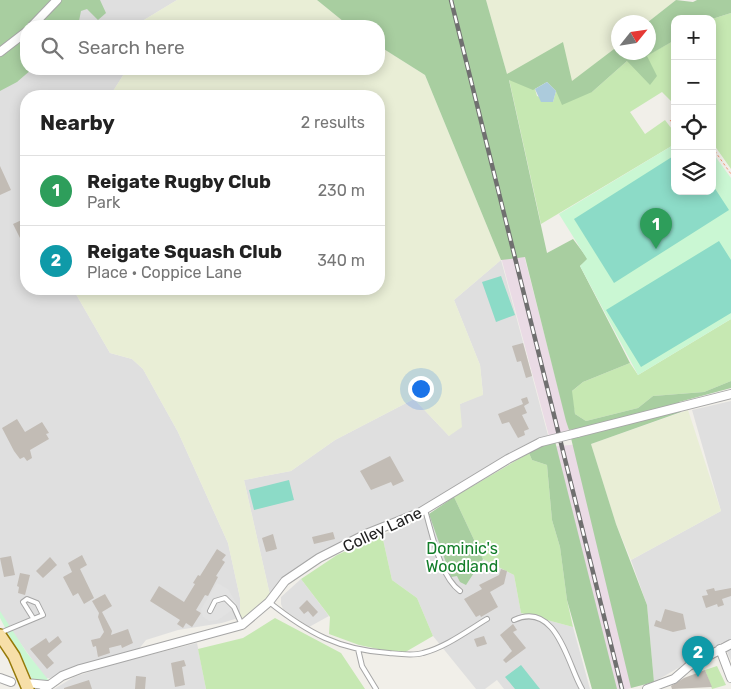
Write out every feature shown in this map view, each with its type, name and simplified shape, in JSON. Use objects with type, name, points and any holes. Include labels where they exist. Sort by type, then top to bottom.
[{"type":"main road","points":[[0,634],[27,686]]},
{"type":"street","points":[[38,20],[58,0]]},
{"type":"street","points":[[0,52],[20,39]]},
{"type":"street","name":"Colley Lane","points":[[27,686],[45,687],[80,669],[242,625],[269,602],[285,581],[319,558],[366,534],[424,510],[508,459],[541,442],[731,394]]},
{"type":"street","points":[[647,689],[674,679],[689,666],[731,644]]},
{"type":"street","points":[[720,650],[731,678]]},
{"type":"street","points":[[0,678],[11,682]]},
{"type":"lane","points":[[424,510],[444,570],[453,586],[460,591]]},
{"type":"lane","points":[[210,611],[215,602],[224,598],[234,607],[242,625]]},
{"type":"lane","points":[[0,634],[43,615],[42,610],[34,600],[27,599],[23,602],[33,618]]},
{"type":"lane","points":[[269,602],[294,622],[321,638],[370,652],[422,654],[444,645],[487,619]]},
{"type":"lane","points":[[514,620],[526,617],[539,619],[549,626],[563,644],[582,689]]},
{"type":"lane","points":[[358,649],[362,666],[376,689]]},
{"type":"path","points":[[714,150],[731,174]]},
{"type":"shaded area","points":[[0,0],[177,0],[144,20],[20,20],[20,75],[123,75],[114,90],[20,90],[20,295],[76,295],[110,353],[132,359],[143,369],[178,432],[228,543],[240,598],[240,621],[235,619],[178,630],[146,640],[138,650],[45,678],[0,614]]},
{"type":"shaded area","points":[[432,0],[486,0],[525,259],[569,430],[549,436]]},
{"type":"shaded area","points":[[501,260],[549,439],[441,498],[390,521],[301,566],[286,576],[270,595],[244,480],[291,471],[335,440],[414,399],[449,436],[460,404],[483,394],[480,365],[454,300]]},
{"type":"shaded area","points":[[731,401],[731,661],[723,642],[654,682],[647,605],[631,560],[721,511],[692,410]]},
{"type":"shaded area","points":[[580,444],[652,682],[627,689],[592,689],[550,447]]},
{"type":"shaded area","points":[[454,497],[483,559],[514,575],[521,613],[573,627],[590,689],[504,689],[497,680],[485,689],[476,689],[433,636],[417,598],[392,580],[382,535],[422,519]]},
{"type":"shaded area","points":[[301,579],[329,616],[309,627],[283,609],[281,604],[281,597]]},
{"type":"shaded area","points":[[217,583],[228,589],[238,606],[218,620],[209,621],[203,617],[201,609]]},
{"type":"shaded area","points":[[197,643],[206,689],[54,689],[74,677],[110,665]]},
{"type":"green space","points":[[0,0],[56,0],[36,20],[20,20],[20,35],[0,50]]},
{"type":"green space","points":[[61,0],[100,0],[106,13],[98,20],[87,9],[81,11],[79,20],[41,20]]},
{"type":"green space","points":[[177,0],[317,0],[342,20],[144,20]]},
{"type":"green space","points":[[317,0],[486,0],[507,74],[563,42],[572,81],[611,51],[611,60],[649,60],[657,76],[650,85],[627,61],[592,92],[562,105],[556,91],[547,82],[533,90],[509,80],[547,253],[573,239],[588,259],[580,266],[630,363],[583,382],[572,391],[575,414],[586,421],[638,408],[653,396],[704,392],[731,381],[731,388],[679,402],[681,412],[591,444],[616,524],[647,605],[654,682],[631,688],[571,438],[581,435],[579,428],[569,430],[566,421],[525,257],[501,260],[425,75],[385,50],[385,20],[342,20]]},
{"type":"green space","points":[[486,0],[676,0],[656,16],[611,15],[611,51],[572,82],[507,74]]},
{"type":"green space","points":[[676,0],[693,2],[697,0],[731,0],[731,13],[716,18],[716,15],[671,15],[671,42],[656,51],[656,16]]},
{"type":"green space","points":[[731,13],[731,169],[716,148],[716,18]]},
{"type":"green space","points":[[20,40],[20,75],[25,75],[17,82],[0,91],[0,54]]},
{"type":"green space","points":[[671,42],[671,101],[662,92],[630,112],[645,134],[665,120],[671,128],[671,146],[541,224],[509,79],[535,89],[537,96],[553,102],[556,91],[592,92],[627,61],[656,60],[656,50]]},
{"type":"green space","points":[[385,50],[425,75],[501,260],[454,300],[480,365],[483,395],[460,404],[462,427],[449,436],[414,399],[335,440],[291,471],[244,480],[270,595],[240,621],[240,598],[228,543],[178,432],[143,369],[132,359],[110,353],[76,295],[385,295],[385,90],[114,90],[123,75],[385,75]]},
{"type":"green space","points":[[671,146],[671,195],[716,195],[716,157],[731,178],[731,319],[638,375],[580,266],[587,259],[559,214]]},
{"type":"green space","points":[[671,158],[671,195],[716,195],[716,190],[729,210],[614,283],[574,219]]},
{"type":"green space","points":[[719,241],[731,260],[731,313],[641,367],[606,310]]},
{"type":"green space","points":[[501,276],[515,315],[496,322],[482,282]]},
{"type":"green space","points":[[731,319],[731,381],[704,392],[653,396],[638,408],[586,421],[575,414],[571,392],[583,382],[630,363],[638,375]]},
{"type":"green space","points":[[688,410],[721,511],[631,560],[616,524],[591,444]]},
{"type":"green space","points":[[555,441],[617,689],[592,689],[567,600],[560,547],[552,520],[547,465],[532,460],[529,453],[542,445]]},
{"type":"green space","points":[[529,453],[532,460],[547,465],[552,520],[560,547],[567,600],[573,627],[521,613],[514,575],[483,559],[454,497]]},
{"type":"green space","points":[[289,480],[294,500],[254,510],[249,490]]},
{"type":"green space","name":"Dominic's Woodland","points":[[454,497],[483,559],[466,585],[460,582],[457,576],[451,577],[429,514]]},
{"type":"green space","points":[[382,535],[392,580],[417,598],[433,636],[402,654],[359,645],[329,634],[330,617],[301,579],[337,555]]},
{"type":"green space","points":[[0,611],[27,653],[54,687],[51,689],[46,681],[33,681],[0,618]]},
{"type":"green space","points":[[275,618],[341,653],[365,689],[206,689],[198,649],[243,638]]},
{"type":"green space","points":[[521,665],[540,689],[515,689],[505,677]]},
{"type":"green space","points":[[717,666],[726,685],[712,689],[705,670]]},
{"type":"water","points":[[547,82],[556,91],[553,102],[541,102],[535,89]]},
{"type":"building","points":[[0,166],[11,190],[0,195]]},
{"type":"building","points":[[20,221],[20,238],[13,224]]},
{"type":"building","points":[[523,343],[532,376],[526,378],[521,361],[517,362],[512,346]]},
{"type":"building","points":[[527,397],[529,403],[524,406],[527,413],[522,415],[529,429],[524,431],[525,435],[518,438],[509,422],[502,424],[498,414],[523,404],[521,399]]},
{"type":"building","points":[[17,419],[25,432],[42,422],[49,433],[46,434],[49,439],[30,450],[32,458],[27,461],[24,457],[20,459],[2,428]]},
{"type":"building","points":[[390,456],[404,481],[393,486],[391,482],[371,490],[360,471]]},
{"type":"building","points":[[333,532],[335,539],[314,544],[312,537]]},
{"type":"building","points":[[273,534],[277,549],[266,552],[262,538]]},
{"type":"building","points":[[217,549],[226,555],[222,560],[225,562],[216,576],[218,577],[208,596],[205,595],[196,610],[201,613],[192,627],[186,623],[183,628],[177,624],[180,620],[150,601],[159,586],[184,602],[195,584],[193,583],[198,575],[200,576]]},
{"type":"building","points":[[82,555],[87,565],[80,569],[94,598],[84,604],[78,593],[73,596],[63,577],[72,572],[68,563]]},
{"type":"building","points":[[11,556],[15,575],[4,577],[0,558]]},
{"type":"building","points":[[50,557],[57,565],[43,578],[36,571]]},
{"type":"building","points":[[501,569],[507,571],[504,584],[490,592],[498,607],[481,617],[480,615],[476,617],[464,599],[482,589],[479,585],[499,575]]},
{"type":"building","points":[[20,573],[30,575],[25,595],[18,593],[19,587],[17,586]]},
{"type":"building","points":[[714,588],[715,591],[731,588],[731,596],[722,599],[724,605],[718,607],[717,604],[706,608],[702,596],[708,595],[706,590]]},
{"type":"building","points":[[105,594],[112,606],[102,612],[112,631],[111,635],[128,629],[133,643],[122,648],[121,645],[109,648],[110,653],[98,657],[96,646],[93,647],[91,640],[100,638],[104,632],[98,617],[99,613],[92,601]]},
{"type":"building","points":[[307,600],[318,612],[313,617],[308,611],[304,614],[299,608]]},
{"type":"building","points":[[665,609],[683,614],[686,629],[673,632],[654,626],[656,620],[661,622]]},
{"type":"building","points":[[513,624],[517,630],[513,632],[526,648],[506,663],[503,660],[512,651],[500,635]]},
{"type":"building","points":[[58,636],[62,642],[47,655],[54,663],[47,669],[30,649],[46,638],[49,643]]},
{"type":"building","points":[[484,636],[487,644],[477,647],[474,639]]},
{"type":"building","points":[[184,660],[186,666],[182,667],[185,685],[175,687],[171,663]]},
{"type":"building","points":[[705,670],[712,687],[672,689],[671,686],[684,678]]},
{"type":"building","points":[[136,676],[146,677],[145,689],[135,689]]},
{"type":"building","points":[[89,680],[92,689],[64,689],[64,688]]},
{"type":"railway","points":[[451,0],[622,689]]},
{"type":"place","name":"Reigate Rugby Club","points":[[656,249]]},
{"type":"place","name":"Reigate Squash Club","points":[[698,677]]}]
